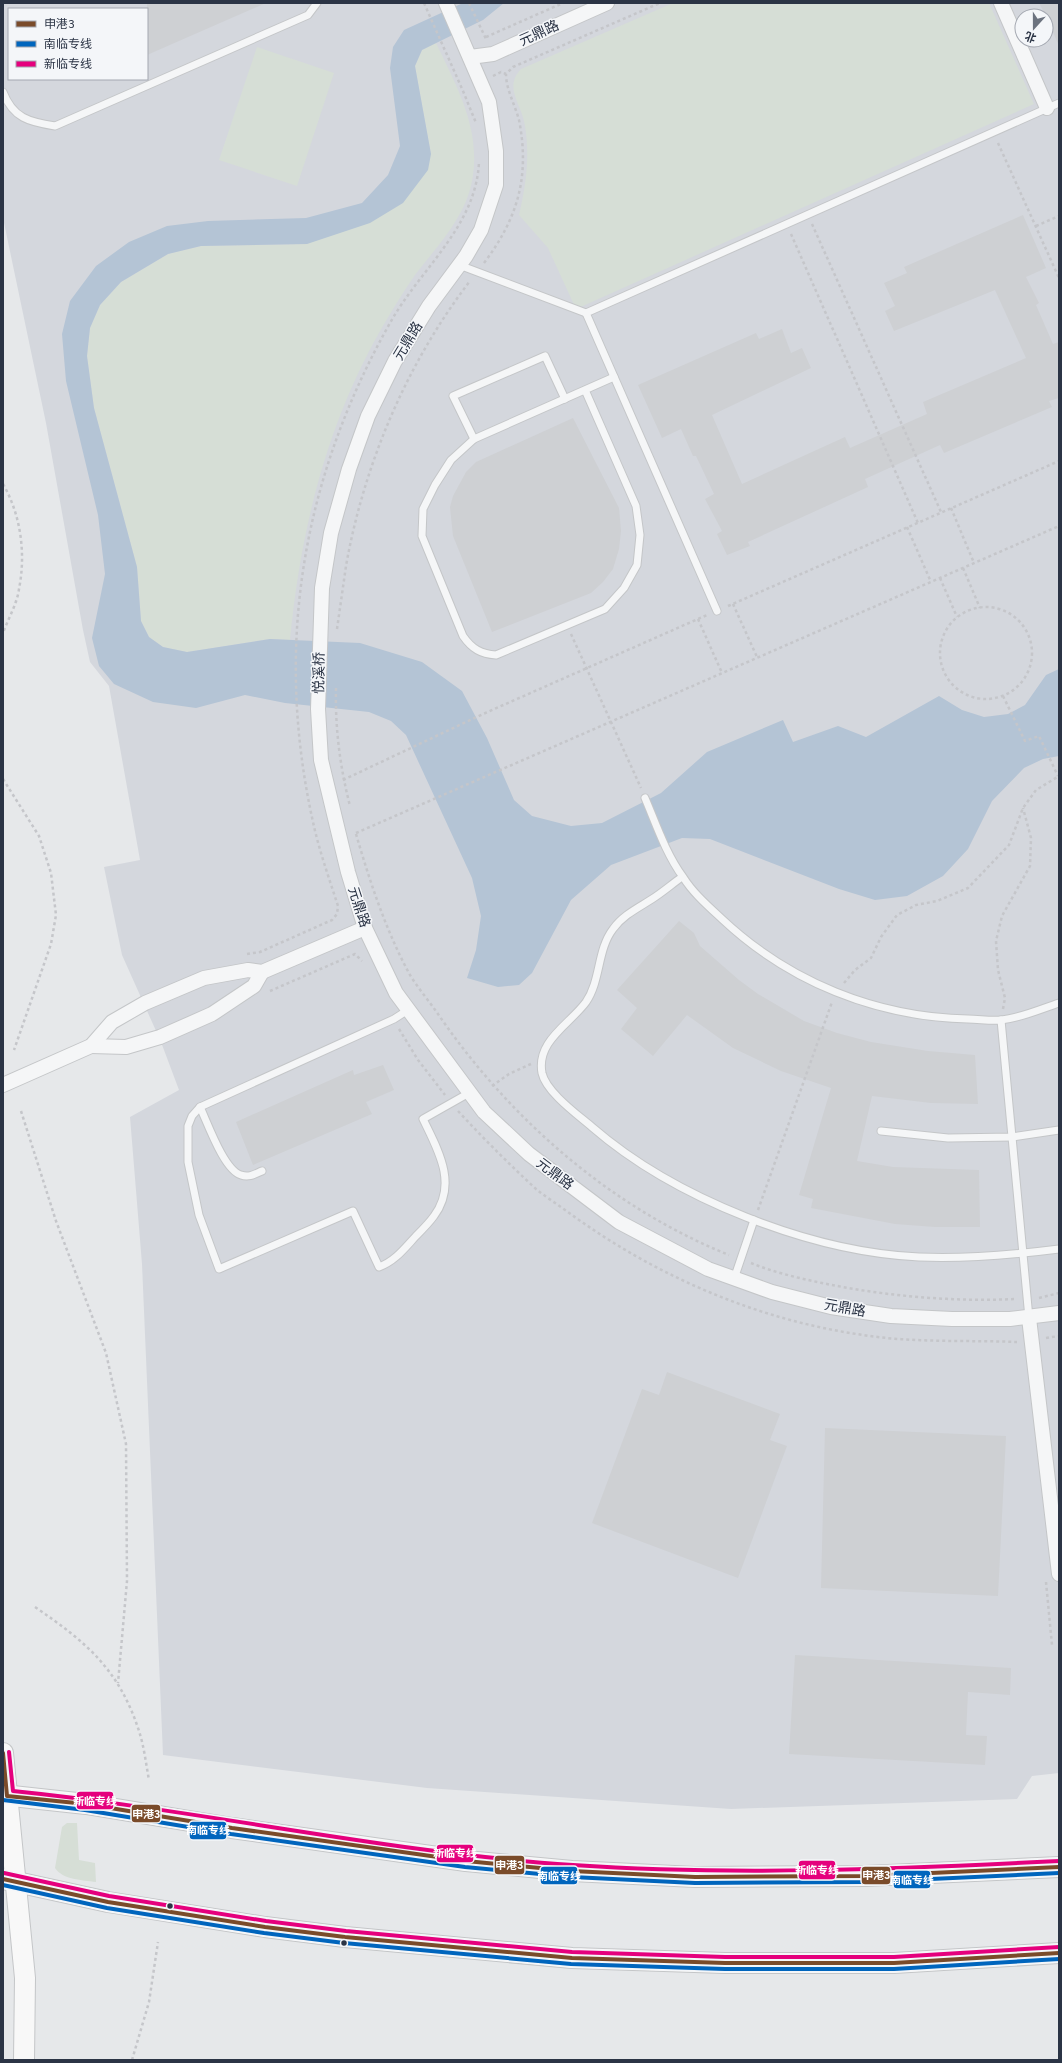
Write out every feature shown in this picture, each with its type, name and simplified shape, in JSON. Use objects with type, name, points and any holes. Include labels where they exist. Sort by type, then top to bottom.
[{"type":"main road","points":[[3,1753],[10,1881],[25,1978],[24,2060]]},
{"type":"main road","points":[[5,1795],[86,1804],[232,1828],[466,1861],[572,1871],[695,1877],[858,1876],[1059,1867]]},
{"type":"main road","points":[[10,1881],[108,1902],[265,1927],[345,1937],[572,1958],[725,1963],[894,1963],[1059,1953]]},
{"type":"street","name":"元鼎路","points":[[470,57],[493,54],[607,3]]},
{"type":"street","points":[[1001,3],[1053,106]]},
{"type":"street","name":"元鼎路","points":[[319,638],[322,588],[331,533],[349,469],[368,416],[395,361],[429,306],[459,265],[481,230],[496,184],[496,151],[488,102],[446,4]]},
{"type":"street","name":"悦溪桥","points":[[318,709],[319,638]]},
{"type":"street","name":"元鼎路","points":[[318,709],[323,767],[348,872],[365,928],[396,993],[408,1010],[484,1112],[529,1154],[619,1222],[708,1269],[772,1292],[831,1307],[891,1316],[952,1319],[1030,1318],[1059,1313]]},
{"type":"street","points":[[3,1085],[91,1046],[112,1022],[145,1003],[204,978],[248,970],[262,972],[365,928]]},
{"type":"street","points":[[91,1046],[126,1047],[160,1037],[218,1010],[254,986],[262,972]]},
{"type":"street","points":[[1030,1318],[1059,1574]]},
{"type":"lane","points":[[3,92],[16,112],[32,122],[55,126],[308,15],[317,3]]},
{"type":"lane","points":[[459,265],[586,313],[1053,106]]},
{"type":"lane","points":[[586,313],[717,611]]},
{"type":"lane","points":[[474,439],[453,396],[545,356],[565,399]]},
{"type":"lane","points":[[585,390],[636,506],[640,536],[637,565],[624,588],[605,609],[496,655],[484,654],[470,646],[463,636],[422,536],[423,509],[451,460],[474,439],[614,377]]},
{"type":"lane","points":[[645,798],[668,850],[682,877],[701,900],[738,934],[809,981],[849,998],[902,1013],[951,1018],[1001,1020],[1033,1012],[1059,1003]]},
{"type":"lane","points":[[682,877],[653,899],[624,916],[612,930],[603,951],[593,990],[585,1004],[549,1042],[542,1059],[542,1073],[546,1084],[606,1138],[644,1166],[693,1193],[754,1220],[814,1240],[868,1251],[918,1257],[986,1257],[1059,1249]]},
{"type":"lane","points":[[408,1010],[394,1019],[200,1107],[192,1116],[188,1126],[188,1162],[199,1215],[219,1269],[353,1211],[379,1267],[390,1263],[435,1216],[443,1198],[446,1179],[441,1156],[423,1119],[469,1093]]},
{"type":"lane","points":[[1001,1020],[1030,1318]]},
{"type":"lane","points":[[200,1107],[228,1166],[240,1175],[249,1176],[262,1171]]},
{"type":"lane","points":[[881,1130],[948,1138],[1012,1137],[1059,1130]]},
{"type":"lane","points":[[734,1279],[754,1220]]},
{"type":"path","points":[[424,3],[476,125]]},
{"type":"path","points":[[469,3],[482,28]]},
{"type":"path","points":[[486,37],[563,3]]},
{"type":"path","points":[[991,145],[1005,139]]},
{"type":"path","points":[[998,142],[1059,278]]},
{"type":"path","points":[[240,955],[260,952],[332,920],[338,914],[338,906],[313,823],[303,763],[297,708],[296,636],[300,584],[310,532],[325,473],[345,416],[390,322],[418,280],[453,234],[464,216],[474,195],[478,176],[479,157]]},
{"type":"path","points":[[1036,226],[1059,216]]},
{"type":"path","points":[[805,228],[820,221]]},
{"type":"path","points":[[812,224],[941,512]]},
{"type":"path","points":[[784,237],[798,231]]},
{"type":"path","points":[[791,234],[918,522]]},
{"type":"path","points":[[343,780],[483,714],[1059,461]]},
{"type":"path","points":[[3,484],[18,521],[24,556],[19,591],[3,633]]},
{"type":"path","points":[[950,508],[974,563]]},
{"type":"path","points":[[356,833],[506,766],[1059,526]]},
{"type":"path","points":[[907,528],[931,582]]},
{"type":"path","points":[[963,568],[980,608]]},
{"type":"path","points":[[940,578],[957,617]]},
{"type":"path","points":[[724,599],[728,606]]},
{"type":"path","points":[[733,604],[757,657]]},
{"type":"path","points":[[987,607],[1003,610],[1015,616],[1026,629],[1032,644],[1032,660],[1026,677],[1016,689],[1003,696],[986,699],[970,696],[955,687],[945,674],[940,659],[941,643],[947,628],[957,617],[980,608],[987,607]]},
{"type":"path","points":[[698,619],[722,672]]},
{"type":"path","points":[[567,625],[645,798]]},
{"type":"path","points":[[1001,1020],[1005,998],[998,970],[996,941],[1002,916],[1030,866],[1031,838],[1023,808],[1036,790],[1058,776],[1039,736],[1025,742],[1003,696]]},
{"type":"path","points":[[335,713],[343,780],[351,810]]},
{"type":"path","points":[[3,779],[39,836],[51,873],[56,915],[51,944],[14,1050]]},
{"type":"path","points":[[354,825],[385,920],[410,975],[451,1034],[492,1086],[538,1132],[614,1193],[663,1223],[740,1259],[802,1278],[859,1291],[907,1297],[1027,1298],[1059,1294]]},
{"type":"path","points":[[492,1086],[509,1074],[542,1059]]},
{"type":"path","points":[[21,1111],[56,1221],[106,1353],[126,1444],[127,1581],[118,1683]]},
{"type":"path","points":[[35,1607],[65,1628],[98,1656],[118,1683],[139,1731],[149,1780]]},
{"type":"path","points":[[132,2060],[149,2002],[158,1942]]},
{"type":"shaded area","points":[[3,3],[1059,3],[1059,1773],[1032,1776],[1017,1799],[731,1809],[427,1788],[163,1755],[142,1264],[130,1117],[179,1090],[161,1042],[122,955],[104,867],[140,860],[109,686],[90,662],[46,423],[3,218]]},
{"type":"shaded area","points":[[673,3],[989,3],[1034,104],[576,309],[548,248],[519,215],[524,193],[527,149],[525,126],[514,90],[516,76],[521,69]]},
{"type":"shaded area","points":[[436,43],[465,107],[470,123],[474,157],[470,190],[459,216],[451,229],[415,275],[387,319],[366,357],[348,395],[320,474],[310,514],[295,598],[290,640],[270,639],[187,652],[163,647],[149,637],[141,621],[137,567],[94,408],[87,356],[90,328],[100,305],[121,282],[168,254],[201,246],[307,244],[431,154],[415,66],[422,50]]},
{"type":"shaded area","points":[[257,47],[334,73],[297,186],[219,160]]},
{"type":"shaded area","points":[[67,1823],[77,1823],[79,1860],[95,1863],[96,1882],[68,1877],[58,1872],[55,1868],[62,1827]]},
{"type":"water","points":[[463,3],[504,3],[483,20],[422,50],[415,66],[431,154],[428,170],[403,203],[370,223],[307,244],[201,246],[168,254],[121,282],[100,305],[90,328],[87,356],[94,408],[137,567],[141,621],[149,637],[163,647],[187,652],[270,639],[360,643],[422,662],[462,691],[487,738],[514,800],[532,816],[571,826],[602,823],[661,793],[707,752],[783,720],[793,742],[838,726],[866,737],[939,696],[962,710],[984,717],[1008,714],[1025,705],[1046,675],[1059,669],[1059,756],[1043,759],[1024,768],[992,801],[968,849],[943,876],[907,896],[875,900],[839,889],[710,839],[682,838],[611,865],[571,900],[532,973],[519,985],[498,987],[467,978],[476,950],[481,916],[472,878],[406,735],[391,721],[369,712],[285,703],[245,695],[196,708],[153,702],[114,684],[99,666],[92,638],[105,574],[98,515],[66,381],[62,334],[70,301],[96,266],[129,242],[167,226],[208,221],[306,218],[362,203],[388,175],[400,146],[390,68],[393,47],[404,30]]},
{"type":"building","points":[[147,3],[266,3],[148,55]]},
{"type":"building","points":[[1039,3],[1059,3],[1059,46],[1054,34],[1054,8],[1042,8]]},
{"type":"building","points":[[1023,215],[1046,268],[1026,277],[1039,303],[1036,305],[1053,344],[1059,342],[1059,398],[1049,401],[1052,407],[944,453],[940,445],[865,479],[868,487],[748,542],[750,546],[727,555],[717,534],[722,531],[705,499],[714,494],[696,456],[693,456],[681,429],[662,438],[638,385],[756,333],[759,339],[782,329],[791,353],[802,348],[811,368],[712,415],[742,484],[845,437],[850,448],[927,414],[923,402],[1026,358],[995,290],[894,331],[885,311],[895,306],[884,283],[907,273],[904,267]]},
{"type":"building","points":[[573,418],[619,508],[621,531],[619,549],[613,569],[603,582],[591,593],[492,632],[453,536],[450,507],[453,496],[466,472],[476,462]]},
{"type":"building","points":[[679,921],[694,933],[700,946],[739,980],[758,994],[804,1021],[837,1033],[871,1042],[928,1051],[975,1055],[978,1104],[931,1103],[872,1096],[857,1161],[893,1167],[979,1170],[980,1227],[935,1227],[895,1224],[811,1208],[813,1199],[799,1195],[831,1088],[781,1071],[733,1048],[687,1015],[653,1056],[621,1029],[637,1008],[617,990]]},
{"type":"building","points":[[383,1065],[394,1090],[366,1102],[372,1114],[253,1165],[236,1122],[353,1070],[354,1075]]},
{"type":"building","points":[[667,1372],[780,1414],[770,1440],[787,1446],[738,1578],[592,1523],[642,1389],[659,1395]]},
{"type":"building","points":[[825,1428],[1006,1436],[998,1596],[821,1588]]},
{"type":"building","points":[[795,1655],[1011,1668],[1010,1695],[968,1692],[966,1735],[987,1736],[985,1765],[789,1754]]},
{"type":"transit line","name":"新临专线","points":[[9,1752],[13,1791],[153,1809],[432,1851],[503,1859],[634,1868],[755,1871],[938,1867],[1059,1861]]},
{"type":"transit line","name":"申港3","points":[[3,1753],[7,1796],[86,1804],[232,1828],[466,1861],[572,1871],[695,1877],[866,1876],[1059,1867]]},
{"type":"transit line","name":"南临专线","points":[[3,1800],[85,1810],[231,1834],[465,1867],[572,1877],[695,1883],[866,1882],[1059,1873]]},
{"type":"transit line","name":"新临专线","points":[[4,1873],[109,1896],[266,1921],[346,1931],[572,1952],[725,1957],[894,1957],[1059,1947]]},
{"type":"transit line","name":"申港3","points":[[3,1879],[108,1902],[265,1927],[345,1937],[572,1958],[725,1963],[894,1963],[1059,1953]]},
{"type":"transit line","name":"南临专线","points":[[3,1885],[107,1908],[264,1933],[344,1943],[571,1964],[725,1969],[894,1969],[1059,1959]]}]
